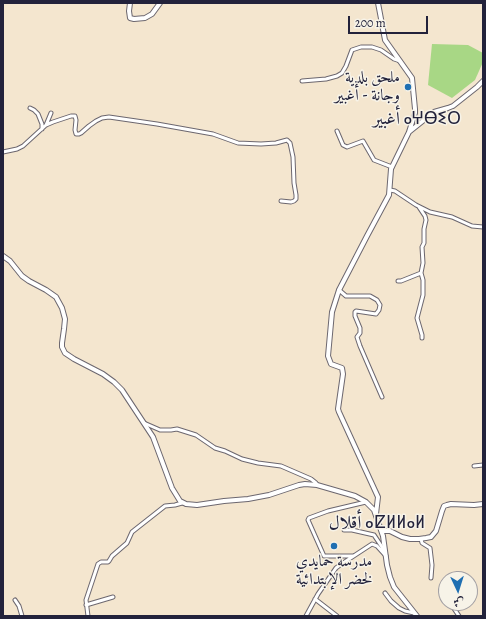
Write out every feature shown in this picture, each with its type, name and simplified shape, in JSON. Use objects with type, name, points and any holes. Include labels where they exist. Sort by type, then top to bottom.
[{"type":"street","points":[[130,3],[130,18],[134,19],[145,18],[152,14],[160,3]]},
{"type":"street","points":[[376,516],[378,497],[338,409],[343,374],[342,368],[331,364],[328,356],[332,312],[339,290],[390,195],[391,169],[409,132],[415,109],[412,78],[386,40],[378,3]]},
{"type":"street","points":[[302,81],[326,79],[342,73],[352,50],[361,47],[372,47],[381,50],[394,59],[400,61]]},
{"type":"street","points":[[409,132],[434,112],[453,106],[483,81]]},
{"type":"street","points":[[30,108],[38,114],[42,124],[42,129]]},
{"type":"street","points":[[46,125],[50,113]]},
{"type":"street","points":[[3,152],[23,146],[46,125],[64,117],[75,116],[76,134],[81,133],[96,121],[109,117],[213,134],[238,144],[276,143],[287,140],[290,143],[293,157],[293,178],[296,199],[291,202],[281,201]]},
{"type":"street","points":[[337,131],[343,145],[347,147],[363,141],[374,160],[392,167]]},
{"type":"street","points":[[390,190],[430,212],[452,217],[472,226],[483,227]]},
{"type":"street","points":[[419,206],[426,220],[424,227],[424,243],[422,247],[423,263],[421,273],[423,280],[423,295],[417,318],[422,338]]},
{"type":"street","points":[[3,256],[10,261],[29,282],[46,290],[56,297],[62,308],[65,319],[62,343],[65,353],[103,374],[122,390],[153,437],[174,493],[182,503]]},
{"type":"street","points":[[398,282],[421,273]]},
{"type":"street","points":[[339,290],[346,296],[370,296],[377,300],[380,305],[376,314],[356,311],[355,316],[360,328],[360,333],[357,338],[382,397]]},
{"type":"street","points":[[144,424],[160,430],[177,429],[196,435],[215,448],[242,460],[281,466],[311,479],[317,485]]},
{"type":"street","points":[[474,466],[483,465]]},
{"type":"street","points":[[88,616],[86,604],[87,597],[98,564],[101,562],[108,562],[112,556],[127,543],[132,532],[165,506],[182,503],[197,505],[248,499],[298,485],[310,484],[355,496],[366,502],[374,510],[382,531],[390,577],[394,588],[416,615]]},
{"type":"street","points":[[354,556],[324,556],[308,520],[309,518],[328,511],[366,502]]},
{"type":"street","points":[[382,531],[390,531],[410,539],[426,538],[434,534],[436,531],[444,506],[451,504],[483,504]]},
{"type":"street","points":[[344,530],[352,530],[374,535],[385,553]]},
{"type":"street","points":[[421,539],[422,543],[430,548],[432,565],[431,578]]},
{"type":"street","points":[[306,616],[315,599],[336,568],[372,544],[377,546],[385,553]]},
{"type":"street","points":[[385,593],[399,608],[416,615]]},
{"type":"street","points":[[86,604],[113,597]]},
{"type":"street","points":[[315,599],[337,616]]},
{"type":"street","points":[[15,600],[19,606],[22,616]]},
{"type":"green space","points":[[432,44],[468,45],[483,53],[483,62],[475,80],[452,98],[428,85]]},
{"type":"place","name":"ملحق بلدية وجانة - أغبير","points":[[408,87]]},
{"type":"place","name":"مدرسة حمايدي لخضر الإبتدائية","points":[[334,546]]},
{"type":"district","name":"أغبير ⴰⵖⴱⵉⵔ","points":[[417,120]]},
{"type":"district","name":"أقلال ⴰⵇⵍⵍⴰⵍ","points":[[377,524]]}]
